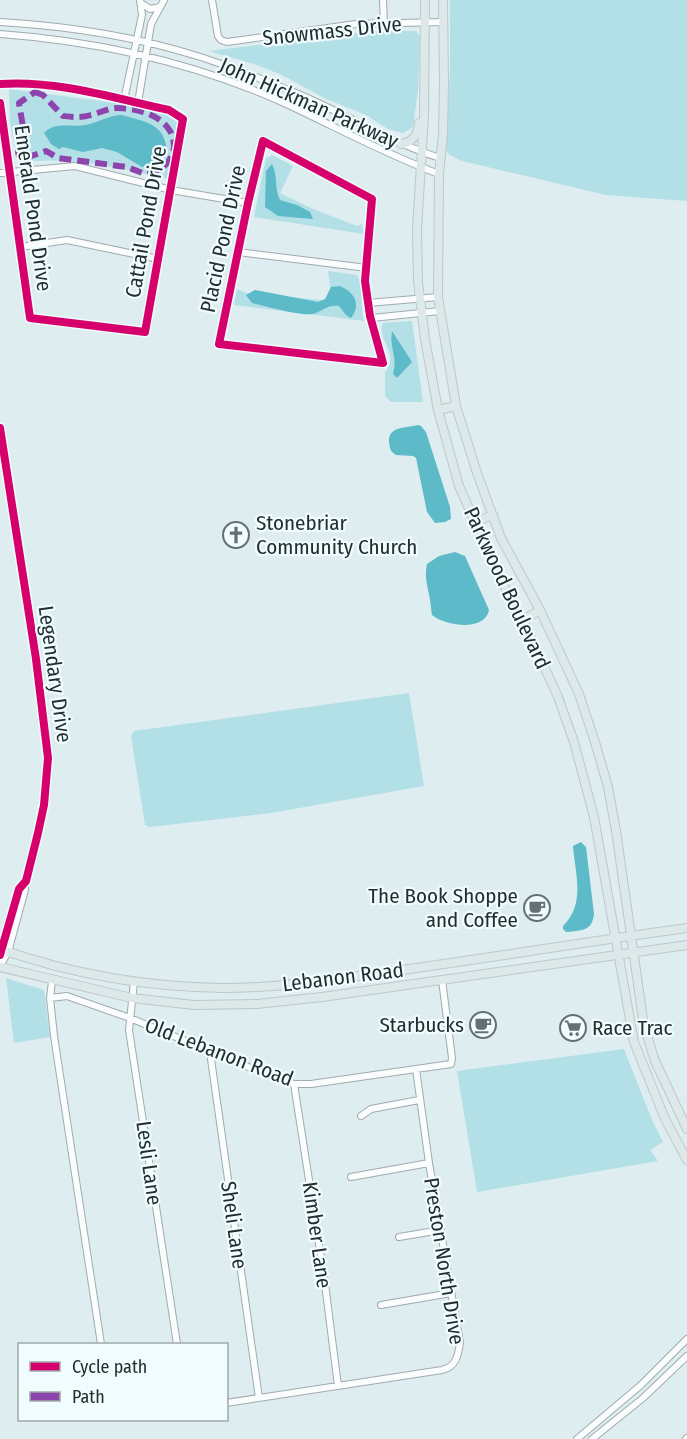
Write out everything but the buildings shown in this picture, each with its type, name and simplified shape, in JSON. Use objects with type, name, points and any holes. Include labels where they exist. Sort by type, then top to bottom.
[{"type":"main road","name":"Parkwood Boulevard","points":[[425,0],[424,105],[417,229],[419,299],[438,410],[459,486],[502,582],[523,620],[558,697],[585,779],[594,817],[636,1049],[675,1140],[683,1147],[687,1160]]},
{"type":"main road","name":"Parkwood Boulevard","points":[[443,0],[443,134],[439,174],[438,297],[456,406],[501,538],[540,610],[579,694],[608,787],[632,936],[639,996],[649,1043],[669,1094],[687,1130]]},
{"type":"main road","points":[[401,144],[407,143],[416,136],[424,105]]},
{"type":"main road","points":[[438,410],[456,406]]},
{"type":"main road","points":[[476,522],[493,515]]},
{"type":"main road","points":[[523,620],[540,610]]},
{"type":"main road","name":"Lebanon Road","points":[[2,951],[134,982],[212,988],[271,986],[440,965],[687,928]]},
{"type":"main road","name":"Lebanon Road","points":[[0,967],[132,998],[194,1005],[257,1004],[322,997],[687,945]]},
{"type":"main road","points":[[440,965],[442,980]]},
{"type":"main road","points":[[675,1140],[687,1134]]},
{"type":"street","name":"Snowmass Drive","points":[[212,0],[217,34],[221,40],[231,42],[348,25],[444,22]]},
{"type":"street","points":[[383,0],[384,23]]},
{"type":"street","points":[[140,1],[144,7],[150,9],[157,9],[164,2]]},
{"type":"street","points":[[124,100],[138,41],[142,12],[140,1]]},
{"type":"street","points":[[0,84],[73,88],[138,103],[153,19],[164,2]]},
{"type":"street","name":"John Hickman Parkway","points":[[0,22],[61,27],[138,41],[195,55],[305,97],[401,144],[440,158]]},
{"type":"street","name":"John Hickman Parkway","points":[[0,34],[85,44],[194,70],[260,93],[421,168],[439,174]]},
{"type":"street","name":"Emerald Pond Drive","points":[[0,102],[30,318],[145,332]]},
{"type":"street","name":"Cattail Pond Drive","points":[[138,103],[169,110],[183,118],[145,332]]},
{"type":"street","name":"Placid Pond Drive","points":[[367,268],[372,198],[263,141],[219,344],[383,363],[372,318]]},
{"type":"street","points":[[0,173],[75,166],[171,190],[248,203]]},
{"type":"street","points":[[20,246],[67,240],[158,259]]},
{"type":"street","points":[[238,252],[367,268],[365,281],[372,318],[440,311]]},
{"type":"street","points":[[368,303],[438,297]]},
{"type":"street","name":"Legendary Drive","points":[[0,428],[47,741],[44,805],[24,884],[19,890],[2,951],[0,967]]},
{"type":"street","name":"Old Lebanon Road","points":[[50,998],[67,996],[130,1018],[294,1084],[330,1083],[451,1064],[442,980]]},
{"type":"street","points":[[52,981],[50,998],[54,1036],[101,1343]]},
{"type":"street","name":"Lesli Lane","points":[[134,982],[130,1018],[131,1042],[177,1343]]},
{"type":"street","name":"Sheli Lane","points":[[210,1052],[259,1398]]},
{"type":"street","name":"Preston North Drive","points":[[228,1403],[450,1368],[458,1357],[460,1343],[429,1163],[416,1070]]},
{"type":"street","name":"Kimber Lane","points":[[294,1084],[324,1276],[338,1386]]},
{"type":"street","points":[[361,1116],[371,1109],[419,1100]]},
{"type":"street","points":[[351,1177],[429,1163]]},
{"type":"street","points":[[399,1237],[441,1230]]},
{"type":"street","points":[[381,1305],[451,1293]]},
{"type":"street","points":[[577,1439],[641,1385],[687,1339]]},
{"type":"street","points":[[592,1439],[643,1398],[687,1356]]},
{"type":"street","points":[[592,1425],[599,1433]]},
{"type":"shaded area","points":[[450,0],[687,0],[687,201],[606,195],[462,161],[448,154],[445,145],[450,73]]},
{"type":"shaded area","points":[[370,31],[416,31],[420,37],[418,90],[413,127],[403,133],[388,129],[366,115],[324,98],[282,75],[209,51]]},
{"type":"shaded area","points":[[9,89],[116,103],[169,115],[178,122],[168,179],[75,162],[18,163],[10,123]]},
{"type":"shaded area","points":[[272,155],[293,166],[280,193],[357,226],[362,224],[364,234],[254,217],[266,158]]},
{"type":"shaded area","points":[[328,271],[357,275],[364,321],[234,305],[237,289],[247,293],[332,301]]},
{"type":"shaded area","points":[[412,321],[423,402],[391,402],[385,396],[385,372],[389,365],[390,353],[383,335],[383,323]]},
{"type":"shaded area","points":[[409,693],[424,786],[271,813],[150,827],[145,825],[131,736],[134,731]]},
{"type":"shaded area","points":[[6,978],[44,990],[50,1037],[14,1043]]},
{"type":"shaded area","points":[[624,1049],[663,1142],[650,1150],[658,1161],[477,1192],[457,1071]]},
{"type":"water","points":[[122,115],[145,122],[157,128],[161,133],[167,149],[156,163],[142,167],[117,152],[102,148],[83,152],[63,147],[59,149],[51,144],[44,133],[53,127],[85,125]]},
{"type":"water","points":[[272,164],[280,200],[310,212],[313,219],[278,216],[265,207],[266,171]]},
{"type":"water","points":[[340,286],[355,299],[356,308],[351,318],[339,306],[331,306],[312,314],[300,314],[252,303],[246,295],[255,290],[318,302],[325,299],[331,287]]},
{"type":"water","points":[[392,331],[412,362],[397,378],[393,374],[395,362]]},
{"type":"water","points":[[418,425],[426,432],[450,507],[451,519],[445,522],[435,523],[427,512],[416,458],[396,455],[390,448],[391,433],[403,427]]},
{"type":"water","points":[[455,552],[465,556],[489,610],[480,622],[455,624],[432,615],[426,578],[427,564],[439,556]]},
{"type":"water","points":[[581,842],[586,847],[593,920],[585,929],[566,932],[563,926],[575,908],[577,898],[573,846]]},
{"type":"marked path","points":[[35,92],[43,95],[63,116],[84,117],[117,108],[132,109],[154,116],[170,131],[174,144],[173,154],[163,167],[145,174],[127,167],[58,158],[46,151],[22,159],[18,152],[23,143],[19,103],[35,92]]},
{"type":"cycle path","points":[[0,84],[21,83],[85,91],[169,110],[183,119],[145,332],[30,318],[0,103]]},
{"type":"cycle path","points":[[263,141],[372,199],[365,281],[370,316],[383,363],[219,344],[263,141]]},
{"type":"cycle path","points":[[0,428],[36,659],[48,758],[44,805],[38,833],[26,881],[19,889],[0,955]]},
{"type":"place","name":"Stonebriar Community Church","points":[[236,535]]},
{"type":"place","name":"The Book Shoppe and Coffee","points":[[537,908]]},
{"type":"place","name":"Starbucks","points":[[483,1025]]},
{"type":"place","name":"Race Trac","points":[[573,1028]]}]
